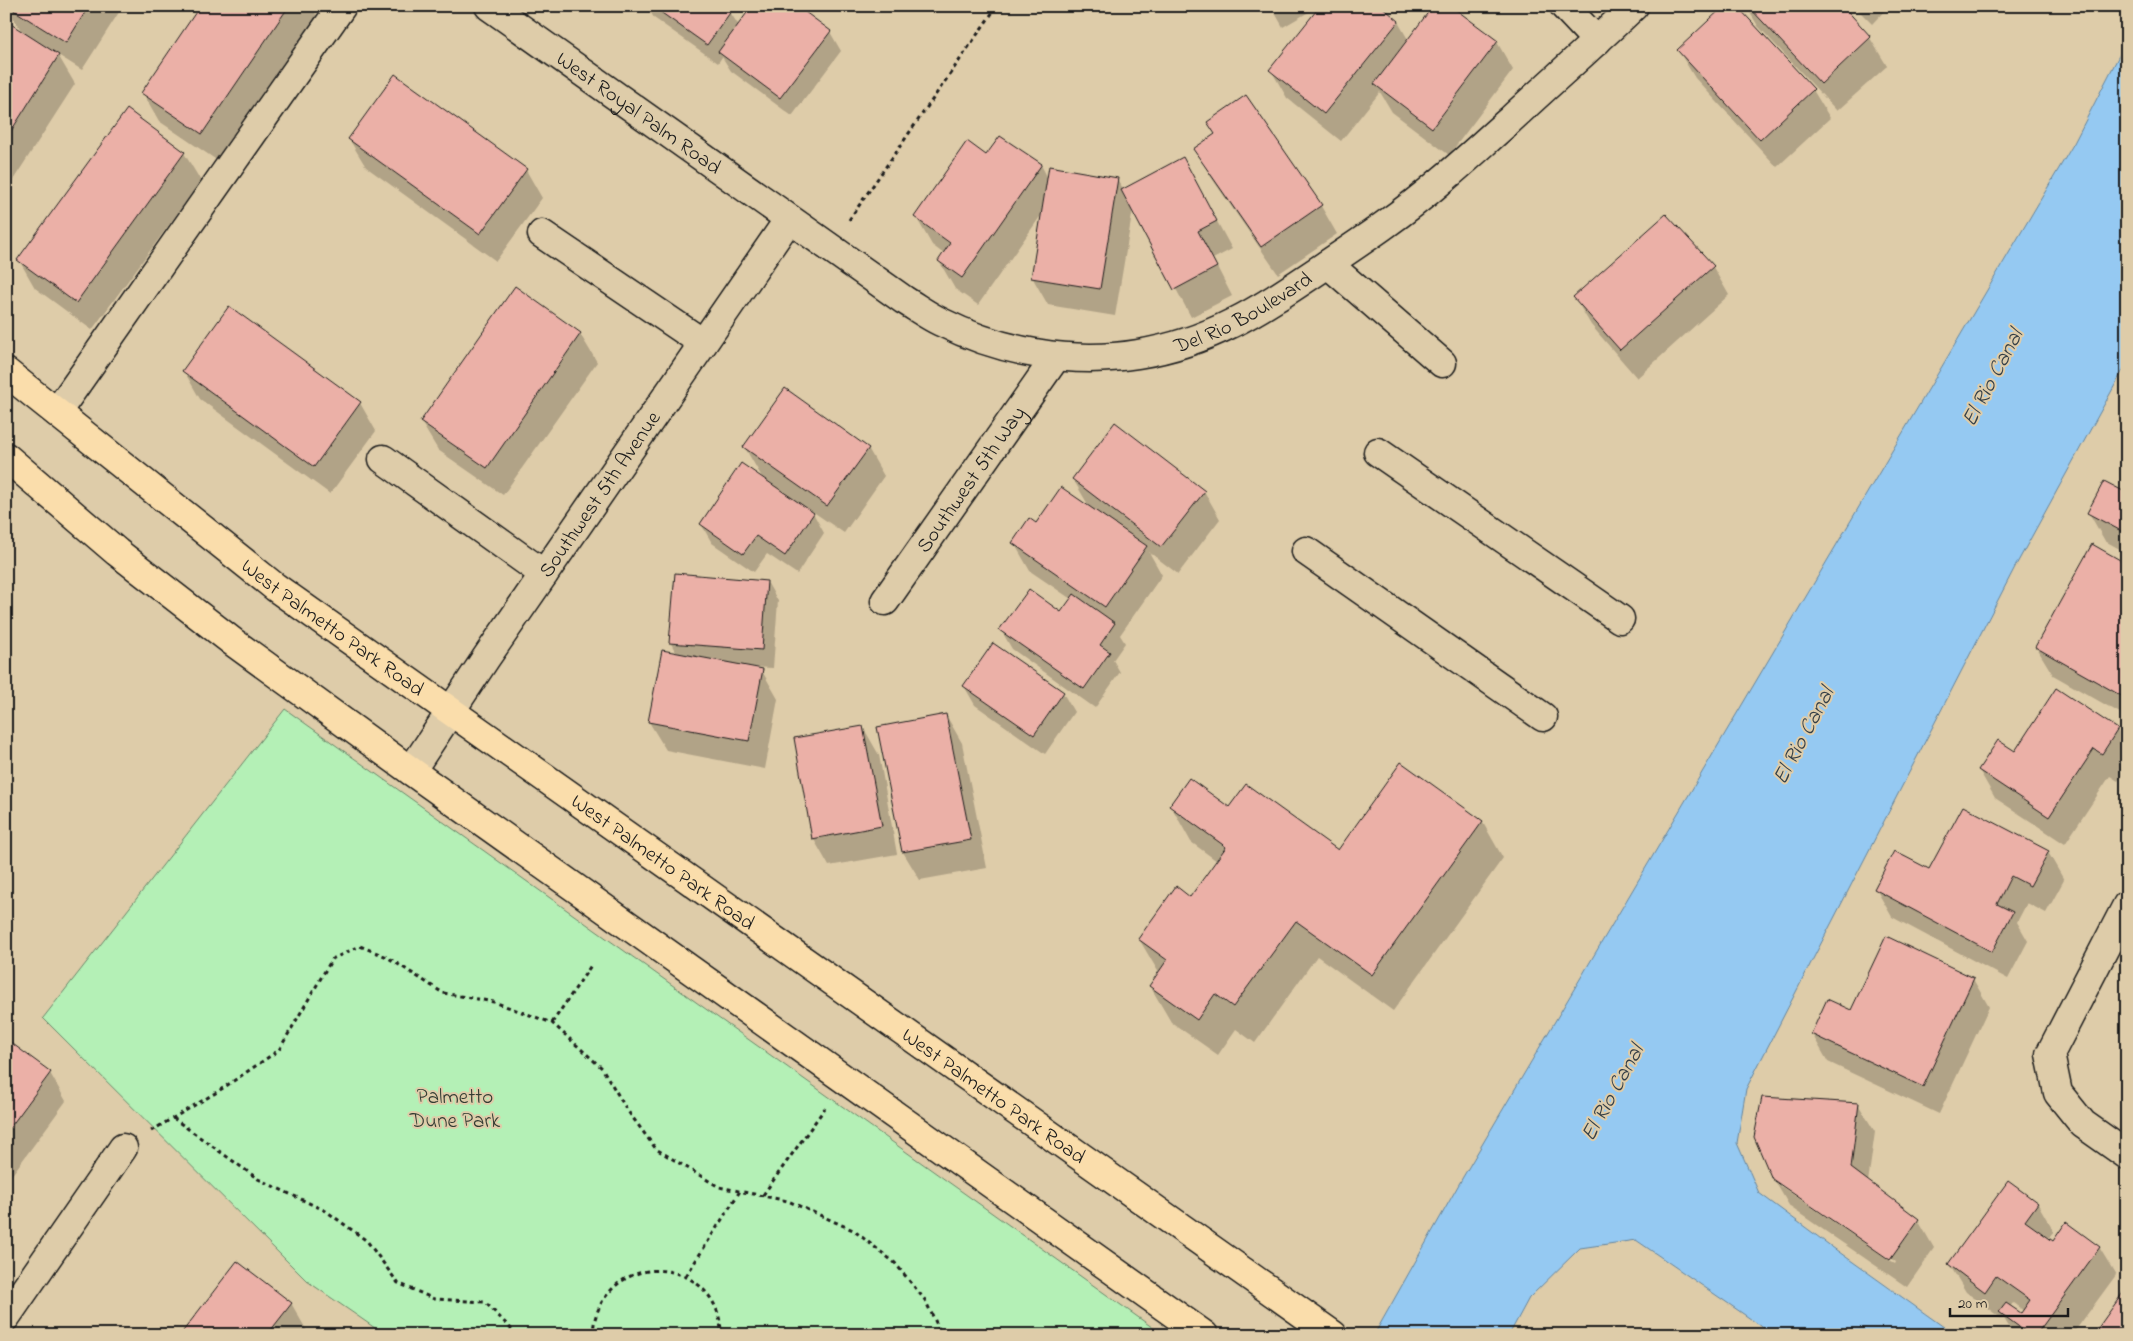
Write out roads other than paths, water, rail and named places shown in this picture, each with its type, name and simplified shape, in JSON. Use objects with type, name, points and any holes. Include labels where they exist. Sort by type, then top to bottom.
[{"type":"main road","name":"West Palmetto Park Road","points":[[6,372],[275,587],[1333,1335]]},
{"type":"main road","points":[[6,457],[117,552],[234,642],[1204,1335]]},
{"type":"street","points":[[57,412],[342,6]]},
{"type":"street","name":"West Royal Palm Road","points":[[489,6],[789,219]]},
{"type":"street","points":[[1564,6],[1597,41]]},
{"type":"street","name":"Del Rio Boulevard","points":[[789,219],[904,300],[939,321],[976,338],[1016,349],[1056,356],[1096,358],[1137,354],[1177,346],[1216,332],[1253,314],[1378,230],[1442,180],[1634,6]]},
{"type":"street","name":"Southwest 5th Avenue","points":[[411,770],[789,219]]},
{"type":"street","points":[[542,234],[703,343]]},
{"type":"street","points":[[1328,264],[1442,363]]},
{"type":"street","name":"Southwest 5th Way","points":[[885,600],[1056,356]]},
{"type":"street","points":[[1378,452],[1620,619]]},
{"type":"street","points":[[383,459],[544,574]]},
{"type":"street","points":[[1306,551],[1543,717]]},
{"type":"street","points":[[2127,905],[2050,1054],[2058,1094],[2084,1124],[2127,1155]]},
{"type":"street","points":[[6,1317],[123,1148]]},
{"type":"water","name":"El Rio Canal","points":[[2127,40],[2127,363],[2015,567],[1746,1089],[1737,1143],[1759,1193],[1955,1335],[1774,1335],[1636,1240],[1580,1248],[1529,1298],[1509,1335],[1374,1335],[1463,1177],[2074,143]]},
{"type":"park label","name":"Palmetto Dune Park","points":[[455,1108]]}]
